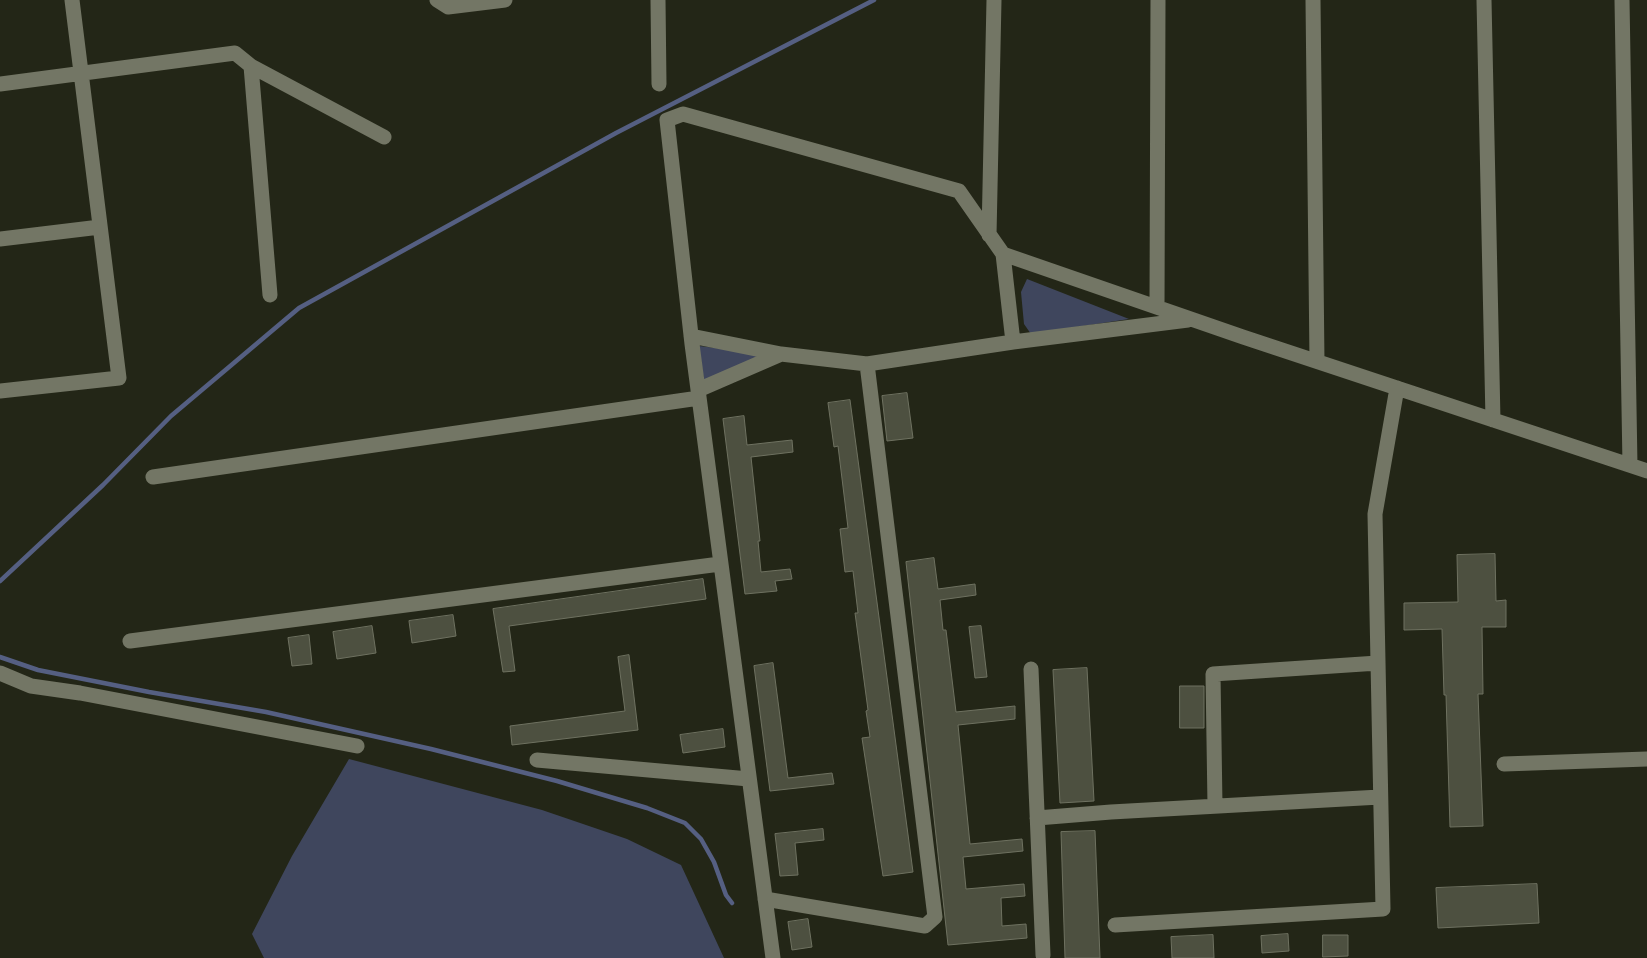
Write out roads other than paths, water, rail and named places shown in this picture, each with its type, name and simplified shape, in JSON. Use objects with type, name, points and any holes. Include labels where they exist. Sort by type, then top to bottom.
[{"type":"street","points":[[437,0],[448,7],[505,0]]},
{"type":"street","points":[[658,0],[659,84]]},
{"type":"street","points":[[989,235],[994,0]]},
{"type":"street","points":[[1157,307],[1158,0]]},
{"type":"street","points":[[1313,0],[1317,361]]},
{"type":"street","points":[[1484,0],[1493,420]]},
{"type":"street","points":[[1622,0],[1630,465]]},
{"type":"street","points":[[0,391],[119,378],[80,73],[74,1]]},
{"type":"street","points":[[0,84],[235,53],[251,66],[384,137]]},
{"type":"street","points":[[251,66],[270,295]]},
{"type":"street","points":[[773,958],[698,394],[667,120],[683,114],[958,191],[1003,254],[1013,342]]},
{"type":"street","points":[[0,239],[100,227]]},
{"type":"street","points":[[1003,254],[1647,471]]},
{"type":"street","points":[[691,336],[781,354],[867,364],[1013,342],[1192,319]]},
{"type":"street","points":[[153,477],[698,394],[781,354]]},
{"type":"street","points":[[765,899],[925,926],[935,917],[867,364]]},
{"type":"street","points":[[1115,925],[1382,909],[1375,514],[1397,388]]},
{"type":"street","points":[[130,640],[720,564]]},
{"type":"street","points":[[1215,806],[1213,674],[1378,663]]},
{"type":"street","points":[[1031,669],[1043,955]]},
{"type":"street","points":[[0,673],[31,686],[80,693],[357,746]]},
{"type":"street","points":[[1504,764],[1647,759]]},
{"type":"street","points":[[537,760],[749,779]]},
{"type":"street","points":[[1037,818],[1380,797]]},
{"type":"waterway","points":[[0,581],[103,485],[171,416],[299,308],[616,133],[874,0]]},
{"type":"waterway","points":[[0,657],[38,670],[149,692],[266,712],[431,749],[557,781],[647,808],[685,823],[701,839],[714,862],[726,895],[732,903]]}]
